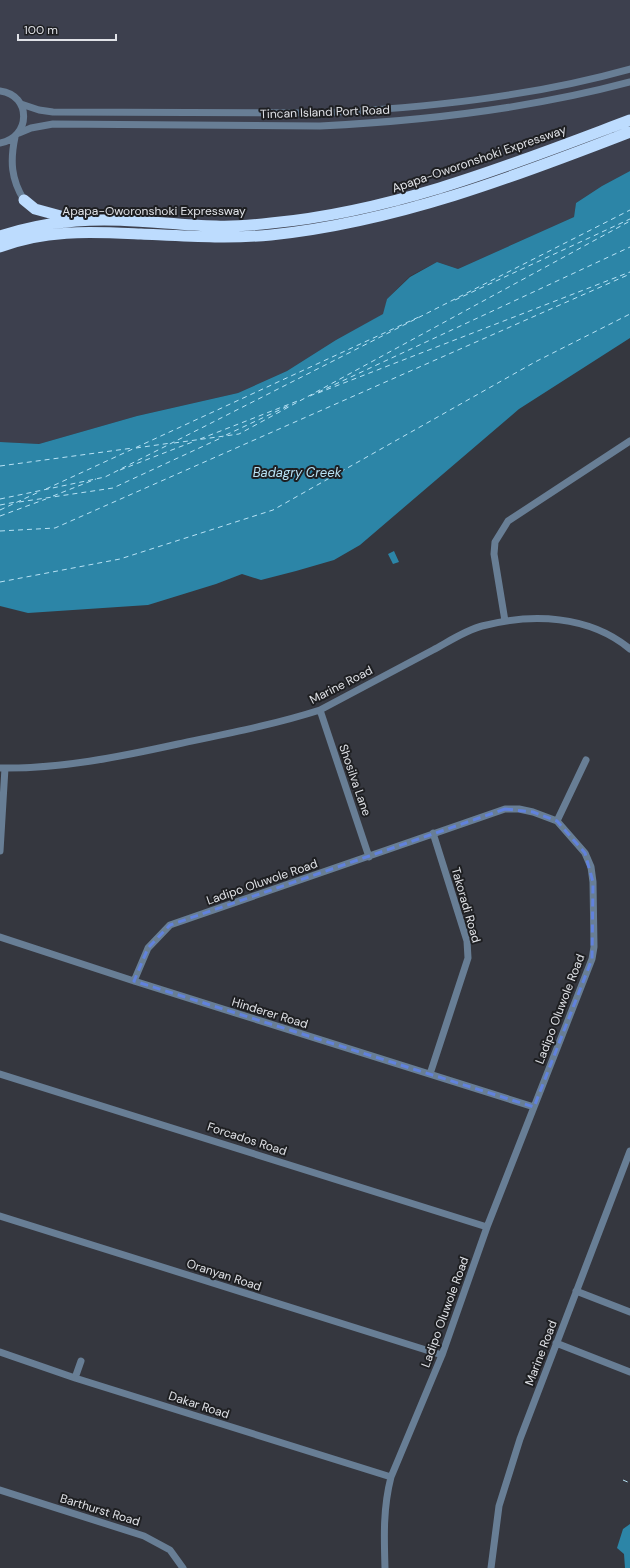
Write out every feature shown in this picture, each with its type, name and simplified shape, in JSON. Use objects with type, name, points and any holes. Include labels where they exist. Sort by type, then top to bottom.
[{"type":"highway","name":"Apapa-Oworonshoki Expressway","points":[[0,236],[44,224],[78,220],[219,226],[270,223],[317,217],[394,202],[517,163],[630,120]]},
{"type":"highway","name":"Apapa-Oworonshoki Expressway","points":[[0,247],[49,234],[74,232],[215,237],[271,235],[313,229],[400,212],[443,200],[527,172],[630,132]]},
{"type":"highway","points":[[24,200],[35,209],[47,214],[78,220]]},
{"type":"street","name":"Tincan Island Port Road","points":[[0,91],[12,94],[21,104],[39,110],[53,112],[350,112],[475,99],[574,82],[630,69]]},
{"type":"street","name":"Tincan Island Port Road","points":[[0,143],[31,128],[53,124],[320,126],[429,118],[546,100],[630,82]]},
{"type":"street","points":[[21,104],[24,118],[17,135],[11,163],[13,178],[17,189],[24,200]]},
{"type":"street","points":[[505,621],[494,554],[495,542],[501,530],[508,521],[630,441]]},
{"type":"street","name":"Marine Road","points":[[3,768],[69,765],[133,754],[255,728],[320,710],[481,626],[505,621],[534,618],[568,621],[599,630],[618,640],[630,649]]},
{"type":"street","name":"Shosilva Lane","points":[[320,710],[369,857]]},
{"type":"street","points":[[557,821],[586,760]]},
{"type":"street","points":[[0,851],[3,768]]},
{"type":"street","name":"Ladipo Oluwole Road","points":[[134,981],[148,948],[170,925],[505,809],[519,809],[533,812],[557,821],[585,852],[591,867],[593,882],[594,947],[589,970],[487,1227],[442,1355],[391,1477],[383,1528],[385,1568]]},
{"type":"street","name":"Takoradi Road","points":[[430,1074],[468,958],[467,941],[433,833]]},
{"type":"street","name":"Hinderer Road","points":[[0,937],[134,981],[534,1107]]},
{"type":"street","name":"Forcados Road","points":[[0,1074],[487,1227]]},
{"type":"street","name":"Marine Road","points":[[491,1568],[499,1506],[520,1439],[630,1151]]},
{"type":"street","name":"Oranyan Road","points":[[0,1216],[442,1355]]},
{"type":"street","points":[[576,1291],[630,1312]]},
{"type":"street","points":[[556,1343],[630,1372]]},
{"type":"street","name":"Dakar Road","points":[[0,1352],[75,1378],[391,1477]]},
{"type":"street","points":[[75,1378],[81,1361]]},
{"type":"street","name":"Barthurst Road","points":[[0,1490],[144,1536],[170,1550],[183,1568]]},
{"type":"highlighted area","points":[[505,809],[533,812],[557,821],[585,853],[593,882],[592,959],[534,1107],[134,981],[148,948],[170,925]]},
{"type":"shaded area","points":[[0,0],[630,0],[630,171],[602,186],[576,203],[574,217],[458,269],[437,262],[410,276],[387,299],[384,314],[336,340],[287,371],[238,393],[137,416],[39,444],[0,442]]},
{"type":"water","name":"Badagry Creek","points":[[630,171],[630,338],[519,409],[360,545],[334,560],[296,571],[261,580],[242,574],[216,584],[148,605],[28,613],[0,606],[0,442],[39,444],[137,416],[238,393],[287,371],[336,340],[383,314],[387,299],[410,277],[437,262],[458,269],[574,217],[576,203],[602,186]]},
{"type":"water","points":[[394,551],[399,562],[393,564],[388,554]]},
{"type":"water","points":[[630,1524],[630,1568],[625,1568],[624,1554],[617,1548],[623,1529]]},
{"type":"ferry route","points":[[0,499],[105,477],[630,210]]},
{"type":"ferry route","points":[[455,300],[630,219]]},
{"type":"ferry route","points":[[174,443],[239,434],[630,221]]},
{"type":"ferry route","points":[[310,396],[630,247]]},
{"type":"ferry route","points":[[318,393],[630,272]]},
{"type":"ferry route","points":[[0,531],[55,528],[630,274]]},
{"type":"ferry route","points":[[0,582],[120,559],[273,510],[535,362],[630,314]]},
{"type":"ferry route","points":[[46,489],[421,316]]},
{"type":"ferry route","points":[[200,439],[300,400]]},
{"type":"ferry route","points":[[226,435],[290,405]]},
{"type":"ferry route","points":[[19,502],[113,488],[223,437]]},
{"type":"ferry route","points":[[120,470],[195,441]]},
{"type":"ferry route","points":[[136,448],[171,443]]},
{"type":"ferry route","points":[[0,466],[133,448]]},
{"type":"ferry route","points":[[53,496],[96,479]]},
{"type":"ferry route","points":[[0,510],[41,491]]},
{"type":"ferry route","points":[[0,516],[46,499]]},
{"type":"ferry route","points":[[0,505],[16,502]]},
{"type":"ferry route","points":[[623,1480],[630,1483]]}]
